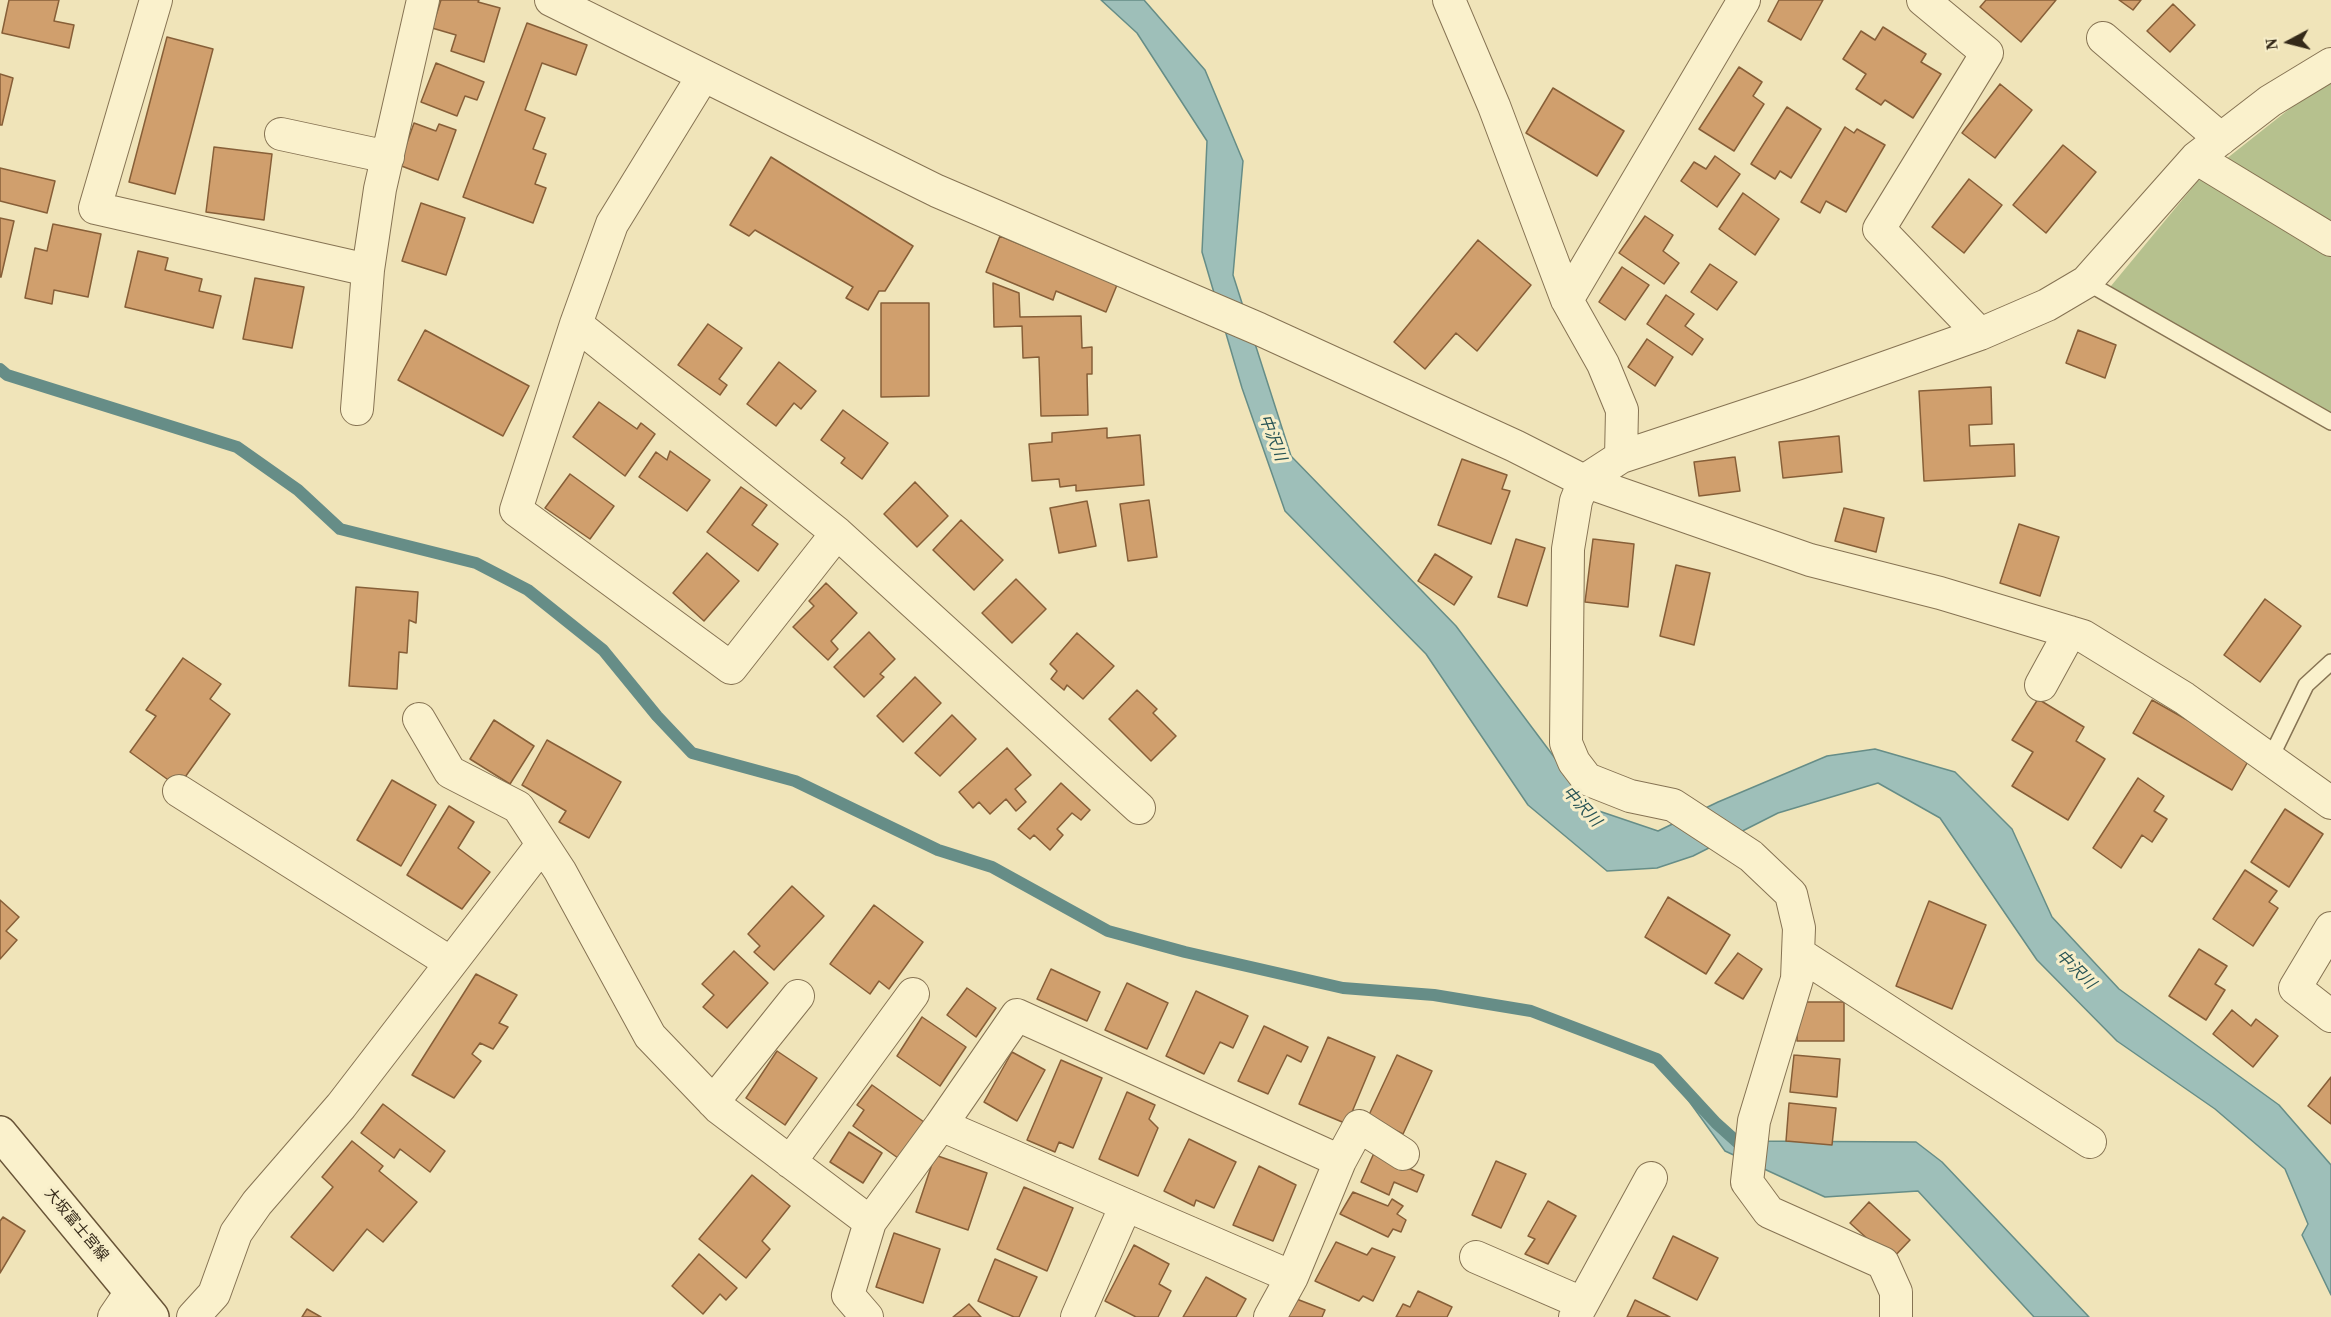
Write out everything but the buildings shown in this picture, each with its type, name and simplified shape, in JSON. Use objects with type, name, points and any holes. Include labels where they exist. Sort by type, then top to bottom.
[{"type":"main road","name":"大坂富士宮線","points":[[0,1133],[123,1304],[152,1317]]},
{"type":"street","points":[[156,0],[95,208],[368,270]]},
{"type":"street","points":[[357,409],[368,270],[380,189],[423,0]]},
{"type":"street","points":[[551,0],[937,191],[1259,329],[1515,446],[1584,481],[1810,561],[1940,593],[2083,636],[2184,698],[2331,803]]},
{"type":"street","points":[[1449,0],[1494,106],[1567,300],[1603,364],[1622,410],[1621,457]]},
{"type":"street","points":[[1567,300],[1744,0]]},
{"type":"street","points":[[1923,0],[1987,53],[1879,230],[1980,334]]},
{"type":"street","points":[[2103,38],[2221,139]]},
{"type":"street","points":[[1896,1317],[1896,1292],[1883,1263],[1769,1212],[1747,1182],[1754,1121],[1797,979],[1799,928],[1791,894],[1738,846],[1673,805],[1630,796],[1587,779],[1574,762],[1566,743],[1568,549],[1576,501],[1584,481],[1621,457],[1808,395],[1980,334],[2047,305],[2086,282],[2196,159],[2270,101],[2331,64]]},
{"type":"street","points":[[703,76],[612,224],[576,324],[516,510],[731,668],[837,533]]},
{"type":"street","points":[[280,134],[387,157]]},
{"type":"street","points":[[2196,159],[2331,240]]},
{"type":"street","points":[[576,324],[837,533],[1139,808]]},
{"type":"street","points":[[2041,685],[2070,632]]},
{"type":"street","points":[[419,719],[450,772],[518,807],[541,846],[560,871],[650,1036],[713,1102],[870,1222]]},
{"type":"street","points":[[179,791],[450,963]]},
{"type":"street","points":[[193,1317],[214,1294],[236,1233],[256,1203],[341,1106],[541,846]]},
{"type":"street","points":[[2331,928],[2295,988],[2331,1016]]},
{"type":"street","points":[[1798,953],[2090,1142]]},
{"type":"street","points":[[790,1162],[913,994]]},
{"type":"street","points":[[713,1102],[798,996]]},
{"type":"street","points":[[867,1317],[848,1295],[870,1222],[1017,1015],[1340,1161]]},
{"type":"street","points":[[941,1125],[1292,1277]]},
{"type":"street","points":[[1270,1317],[1292,1277],[1340,1161],[1359,1126],[1402,1154]]},
{"type":"street","points":[[1476,1257],[1579,1310],[1651,1178]]},
{"type":"street","points":[[1077,1317],[1126,1205]]},
{"type":"lane","points":[[2086,282],[2331,422]]},
{"type":"lane","points":[[2270,759],[2306,685],[2331,662]]},
{"type":"green space","points":[[2331,76],[2331,414],[2106,292],[2197,182]]},
{"type":"water","name":"中沢川","points":[[1101,0],[1144,0],[1205,70],[1243,161],[1233,275],[1291,456],[1456,626],[1593,809],[1658,831],[1718,802],[1827,756],[1875,749],[1955,772],[2012,829],[2052,917],[2119,989],[2279,1105],[2331,1165],[2331,1295],[2302,1235],[2308,1224],[2285,1169],[2215,1109],[2117,1041],[2037,960],[1940,818],[1878,783],[1778,813],[1693,856],[1657,868],[1607,871],[1528,805],[1426,654],[1285,511],[1242,388],[1202,252],[1207,141],[1137,33]]},
{"type":"water","points":[[1673,1079],[1734,1141],[1916,1142],[1942,1162],[2089,1317],[2034,1317],[1918,1191],[1825,1197],[1725,1151]]},
{"type":"waterway","points":[[0,369],[7,375],[237,447],[298,490],[340,529],[476,563],[528,590],[603,650],[657,716],[692,753],[795,781],[938,850],[992,867],[1108,931],[1185,952],[1343,988],[1434,995],[1531,1011],[1657,1059],[1716,1123],[1746,1150]]}]
